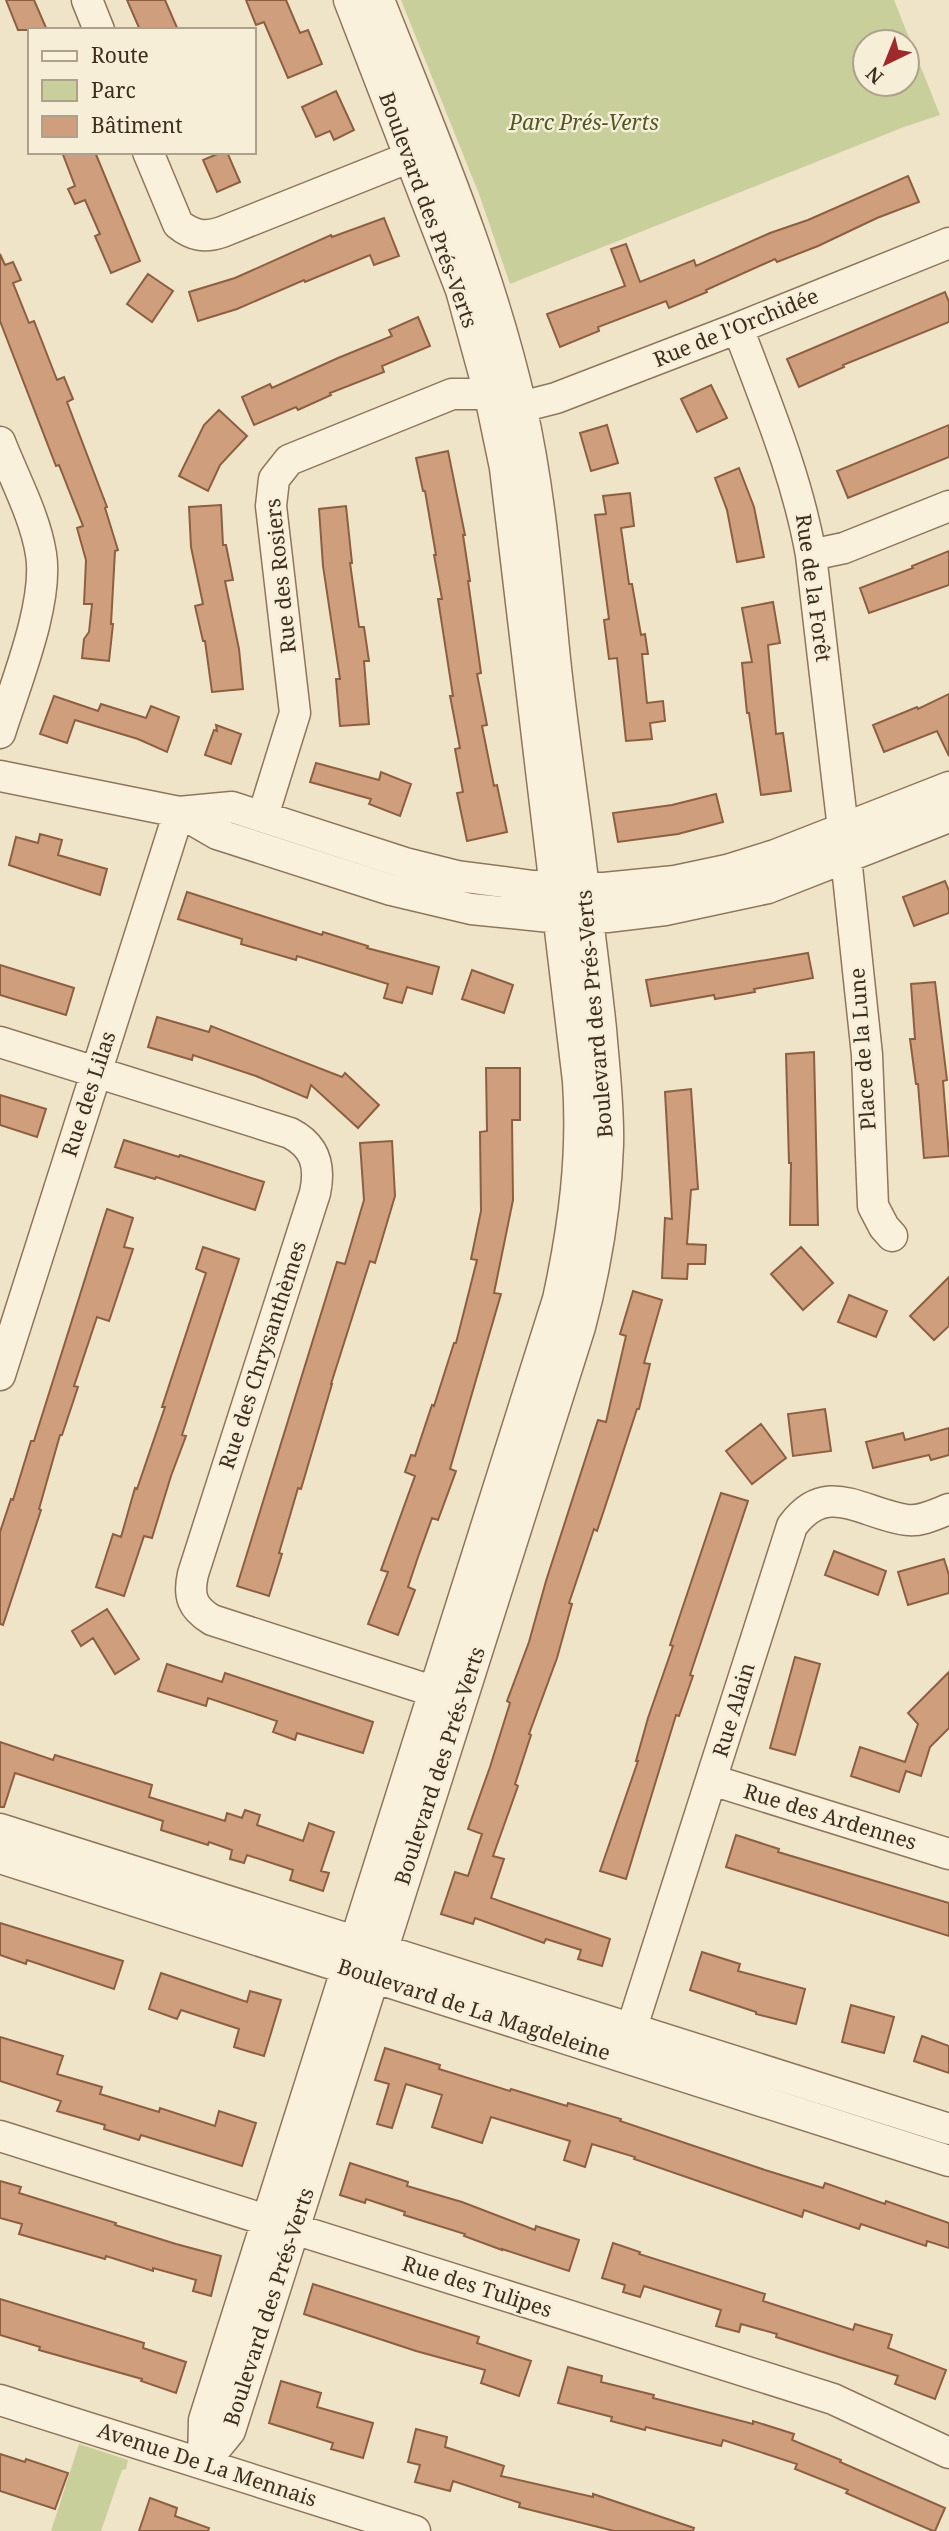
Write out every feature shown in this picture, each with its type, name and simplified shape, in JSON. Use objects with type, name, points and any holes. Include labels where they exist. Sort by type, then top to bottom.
[{"type":"street","points":[[87,0],[98,28]]},
{"type":"street","name":"Boulevard des Prés-Verts","points":[[349,0],[488,282],[521,407],[542,526],[558,683],[570,887],[560,918],[579,1105],[575,1216],[558,1299],[448,1696]]},
{"type":"street","name":"Boulevard des Prés-Verts","points":[[203,2464],[230,2431],[281,2225],[364,1959],[448,1696],[580,1327],[599,1243],[605,1195],[608,1120],[589,918],[570,887],[527,662],[514,526],[505,468],[490,396],[424,151],[379,0]]},
{"type":"street","points":[[149,154],[178,224],[187,231],[205,236],[222,232],[424,151]]},
{"type":"street","name":"Rue de l'Orchidée","points":[[521,407],[556,398],[949,243]]},
{"type":"street","name":"Rue de la Forêt","points":[[738,328],[787,456],[805,520],[844,843]]},
{"type":"street","name":"Rue des Rosiers","points":[[262,816],[295,713],[271,506],[274,479],[289,460],[300,454],[452,394],[462,392],[490,396],[505,405],[521,407]]},
{"type":"street","points":[[0,733],[36,614],[43,568],[32,522],[1,447]]},
{"type":"street","points":[[811,555],[844,548],[949,506]]},
{"type":"street","points":[[0,776],[179,812],[232,807],[431,870],[495,883],[570,887],[650,884],[705,875],[775,855],[844,843],[949,817]]},
{"type":"street","points":[[179,812],[217,834],[391,890],[471,909],[560,918],[589,918],[717,901],[777,885],[844,843],[949,787]]},
{"type":"street","name":"Rue des Lilas","points":[[0,1376],[11,1301],[96,1072],[179,812]]},
{"type":"street","name":"Place de la Lune","points":[[844,843],[867,1055],[873,1206],[892,1236]]},
{"type":"street","name":"Rue des Chrysanthèmes","points":[[0,1042],[290,1133],[307,1144],[318,1165],[314,1193],[193,1574],[191,1600],[196,1608],[212,1620],[448,1696]]},
{"type":"street","name":"Rue Alain","points":[[622,2057],[788,1536],[799,1516],[818,1503],[830,1500],[907,1520],[917,1520],[949,1509]]},
{"type":"street","name":"Rue des Ardennes","points":[[712,1780],[949,1853]]},
{"type":"street","name":"Boulevard de La Magdeleine","points":[[0,1829],[364,1959],[622,2057],[949,2161]]},
{"type":"street","name":"Boulevard de La Magdeleine","points":[[0,1858],[364,1959],[632,2028],[949,2129]]},
{"type":"street","name":"Rue des Tulipes","points":[[0,2136],[833,2399],[949,2453]]},
{"type":"street","name":"Avenue De La Mennais","points":[[0,2400],[415,2531]]},
{"type":"green space","name":"Parc Prés-Verts","points":[[401,0],[894,0],[905,28],[851,28],[851,98],[921,98],[921,68],[940,115],[510,284],[479,194]]},
{"type":"green space","points":[[79,2444],[128,2460],[126,2469],[122,2470],[101,2531],[51,2531]]},
{"type":"building","points":[[6,0],[34,0],[46,28],[18,30]]},
{"type":"building","points":[[127,0],[165,0],[177,28],[139,28]]},
{"type":"building","points":[[246,0],[286,0],[300,33],[308,30],[322,64],[288,78],[264,22],[256,25]]},
{"type":"building","points":[[336,91],[354,130],[334,140],[330,131],[316,137],[302,107]]},
{"type":"building","points":[[63,154],[96,154],[140,261],[111,273],[95,236],[100,234],[85,200],[75,204],[68,189],[75,186]]},
{"type":"building","points":[[217,154],[228,154],[240,182],[217,192],[203,160]]},
{"type":"building","points":[[908,176],[919,202],[877,218],[818,246],[777,262],[775,259],[669,308],[666,301],[598,327],[599,331],[560,347],[547,314],[625,286],[611,249],[626,244],[640,282],[694,260],[696,266]]},
{"type":"building","points":[[384,218],[399,256],[374,265],[370,255],[237,309],[198,321],[189,292],[235,278],[331,235],[332,237]]},
{"type":"building","points":[[0,254],[5,265],[13,262],[21,280],[13,283],[29,323],[34,321],[57,380],[64,377],[73,399],[67,402],[107,507],[105,508],[118,550],[115,551],[109,661],[82,658],[84,639],[89,632],[92,604],[84,604],[86,560],[77,528],[83,526],[59,465],[56,466],[0,321]]},
{"type":"building","points":[[148,274],[173,291],[152,322],[127,304]]},
{"type":"building","points":[[945,292],[949,302],[949,322],[843,365],[844,367],[799,387],[787,359]]},
{"type":"building","points":[[418,317],[430,346],[382,366],[384,372],[330,393],[331,395],[298,410],[296,407],[254,425],[242,397],[270,384],[272,388],[392,336],[389,330]]},
{"type":"building","points":[[711,385],[727,418],[697,432],[681,399]]},
{"type":"building","points":[[219,410],[247,436],[220,465],[208,491],[179,476],[204,425]]},
{"type":"building","points":[[607,425],[618,463],[591,471],[580,433]]},
{"type":"building","points":[[949,425],[949,457],[848,498],[837,471]]},
{"type":"building","points":[[448,451],[465,535],[468,581],[481,673],[477,674],[487,725],[482,726],[507,832],[467,841],[457,793],[463,792],[455,749],[460,748],[450,696],[453,696],[438,599],[442,599],[425,491],[416,458]]},
{"type":"building","points":[[739,468],[754,507],[764,557],[737,562],[727,510],[715,478]]},
{"type":"building","points":[[630,493],[634,526],[621,528],[629,584],[632,584],[641,635],[645,634],[648,654],[642,654],[647,703],[663,701],[665,721],[650,723],[652,739],[626,741],[617,658],[609,659],[604,620],[609,619],[595,515],[606,514],[603,496]]},
{"type":"building","points":[[221,505],[223,545],[226,545],[233,580],[225,581],[239,649],[243,689],[212,692],[205,641],[195,606],[203,604],[191,547],[189,507]]},
{"type":"building","points":[[346,506],[350,563],[359,627],[364,627],[369,661],[364,661],[369,724],[340,726],[336,679],[340,679],[323,566],[319,509]]},
{"type":"building","points":[[949,551],[949,585],[869,613],[860,588]]},
{"type":"building","points":[[773,602],[780,643],[768,645],[776,734],[783,733],[791,791],[761,795],[747,713],[742,663],[752,662],[742,608]]},
{"type":"building","points":[[949,694],[949,756],[937,731],[884,752],[873,725],[917,707],[918,709]]},
{"type":"building","points":[[54,696],[98,711],[101,704],[146,718],[151,706],[179,717],[167,752],[138,739],[75,720],[67,743],[40,734]]},
{"type":"building","points":[[216,725],[241,734],[231,764],[205,755],[214,730],[217,731]]},
{"type":"building","points":[[316,763],[379,780],[381,772],[411,784],[400,816],[369,804],[371,799],[310,782]]},
{"type":"building","points":[[716,794],[723,822],[678,834],[618,842],[613,813],[672,805]]},
{"type":"building","points":[[40,834],[62,840],[58,855],[107,869],[100,895],[9,865],[16,837],[38,843]]},
{"type":"building","points":[[945,881],[949,891],[949,913],[914,926],[903,897]]},
{"type":"building","points":[[187,892],[322,935],[323,932],[368,946],[367,948],[439,967],[432,994],[407,987],[402,1003],[384,998],[388,984],[297,956],[296,960],[241,944],[242,939],[178,919]]},
{"type":"building","points":[[808,953],[813,978],[715,999],[714,995],[651,1006],[646,980]]},
{"type":"building","points":[[0,965],[74,988],[66,1015],[0,995]]},
{"type":"building","points":[[472,970],[513,985],[504,1013],[462,999]]},
{"type":"building","points":[[935,982],[947,1080],[943,1081],[949,1156],[924,1158],[918,1084],[910,1039],[915,1039],[911,984]]},
{"type":"building","points":[[157,1017],[209,1032],[211,1026],[342,1077],[345,1073],[379,1105],[358,1128],[311,1085],[307,1098],[256,1076],[193,1055],[192,1060],[148,1047]]},
{"type":"building","points":[[814,1052],[818,1225],[790,1225],[791,1163],[786,1054]]},
{"type":"building","points":[[486,1068],[520,1068],[520,1120],[512,1120],[513,1200],[494,1293],[501,1294],[450,1469],[456,1471],[438,1520],[432,1518],[418,1557],[408,1587],[415,1590],[398,1635],[368,1624],[388,1572],[381,1570],[415,1476],[405,1472],[411,1455],[415,1456],[456,1343],[477,1260],[471,1259],[481,1211],[480,1132],[487,1131]]},
{"type":"building","points":[[691,1089],[698,1189],[691,1190],[687,1244],[706,1245],[705,1264],[688,1264],[687,1279],[662,1278],[665,1218],[672,1219],[665,1092]]},
{"type":"building","points":[[0,1095],[46,1109],[37,1137],[0,1125]]},
{"type":"building","points":[[124,1140],[264,1182],[255,1210],[156,1177],[155,1179],[115,1167]]},
{"type":"building","points":[[392,1141],[395,1196],[375,1263],[370,1261],[301,1489],[298,1488],[269,1596],[237,1586],[337,1262],[345,1264],[364,1200],[360,1143]]},
{"type":"building","points":[[107,1209],[133,1218],[124,1247],[133,1249],[109,1321],[97,1317],[74,1386],[78,1387],[60,1435],[39,1509],[41,1510],[3,1625],[0,1624],[0,1532],[31,1441],[34,1441]]},
{"type":"building","points":[[203,1247],[239,1259],[152,1538],[144,1536],[124,1596],[96,1587],[113,1534],[121,1537],[135,1488],[137,1489],[165,1407],[162,1407],[206,1273],[196,1269]]},
{"type":"building","points":[[801,1247],[833,1283],[803,1310],[771,1274]]},
{"type":"building","points":[[949,1277],[949,1326],[934,1340],[910,1316]]},
{"type":"building","points":[[633,1291],[662,1300],[644,1363],[650,1364],[639,1409],[597,1531],[594,1529],[569,1603],[572,1604],[557,1658],[529,1734],[531,1735],[515,1784],[518,1786],[493,1856],[504,1859],[491,1898],[610,1939],[602,1966],[578,1959],[581,1950],[546,1939],[544,1943],[475,1918],[473,1924],[441,1914],[455,1872],[468,1876],[482,1834],[468,1829],[490,1767],[510,1703],[507,1701],[529,1642],[598,1420],[606,1422],[626,1336],[620,1334]]},
{"type":"building","points":[[849,1295],[887,1311],[876,1337],[838,1322]]},
{"type":"building","points":[[825,1409],[831,1451],[793,1456],[788,1414]]},
{"type":"building","points":[[761,1424],[786,1458],[752,1484],[726,1451]]},
{"type":"building","points":[[949,1428],[949,1455],[931,1460],[929,1455],[873,1468],[866,1442],[903,1433],[905,1440]]},
{"type":"building","points":[[721,1493],[748,1501],[690,1675],[693,1676],[679,1716],[676,1715],[626,1879],[600,1871],[638,1761],[648,1718],[673,1646],[670,1645]]},
{"type":"building","points":[[834,1551],[886,1571],[878,1595],[825,1575]]},
{"type":"building","points":[[944,1559],[949,1575],[949,1593],[908,1605],[898,1572]]},
{"type":"building","points":[[107,1609],[139,1659],[115,1674],[93,1638],[81,1646],[72,1631]]},
{"type":"building","points":[[795,1657],[820,1664],[795,1755],[770,1748]]},
{"type":"building","points":[[167,1664],[222,1682],[225,1673],[373,1722],[363,1753],[297,1733],[295,1740],[273,1732],[277,1721],[208,1698],[206,1706],[158,1691]]},
{"type":"building","points":[[949,1672],[949,1728],[930,1747],[921,1776],[906,1771],[899,1792],[851,1776],[860,1747],[905,1762],[918,1724],[908,1713]]},
{"type":"building","points":[[0,1742],[53,1760],[55,1755],[152,1785],[149,1797],[225,1821],[227,1813],[242,1818],[245,1810],[260,1815],[257,1825],[303,1841],[309,1823],[334,1832],[321,1871],[329,1873],[323,1891],[290,1880],[293,1870],[247,1855],[244,1863],[230,1859],[232,1850],[161,1830],[163,1821],[15,1773],[4,1807],[0,1807]]},
{"type":"building","points":[[736,1835],[779,1849],[778,1852],[949,1903],[949,1936],[726,1867]]},
{"type":"building","points":[[0,1923],[123,1961],[114,1989],[27,1960],[26,1964],[0,1955]]},
{"type":"building","points":[[702,1952],[740,1964],[738,1971],[805,1989],[796,2024],[756,2014],[690,1990]]},
{"type":"building","points":[[161,1973],[247,2002],[250,1991],[281,2000],[264,2056],[234,2047],[239,2029],[181,2010],[177,2019],[149,2009]]},
{"type":"building","points":[[851,2005],[894,2017],[884,2053],[842,2042]]},
{"type":"building","points":[[922,2036],[949,2046],[949,2073],[914,2061]]},
{"type":"building","points":[[0,2037],[63,2056],[57,2074],[102,2087],[100,2094],[159,2112],[160,2108],[215,2126],[219,2111],[256,2123],[242,2166],[141,2135],[139,2140],[104,2129],[105,2125],[57,2111],[61,2101],[0,2081]]},
{"type":"building","points":[[385,2048],[440,2065],[439,2069],[510,2091],[511,2089],[567,2106],[568,2103],[621,2119],[620,2121],[765,2170],[823,2188],[825,2183],[949,2223],[949,2248],[927,2241],[926,2246],[861,2224],[859,2229],[804,2210],[802,2217],[592,2144],[585,2167],[564,2160],[570,2141],[491,2117],[482,2143],[432,2127],[442,2095],[406,2084],[392,2128],[377,2124],[389,2084],[375,2080]]},
{"type":"building","points":[[350,2163],[408,2182],[407,2186],[462,2202],[535,2230],[536,2226],[579,2240],[569,2271],[502,2250],[366,2199],[365,2203],[340,2195]]},
{"type":"building","points":[[0,2181],[21,2187],[19,2193],[221,2256],[211,2296],[193,2291],[196,2280],[153,2268],[153,2271],[106,2256],[105,2259],[19,2234],[22,2224],[0,2218]]},
{"type":"building","points":[[613,2243],[640,2252],[639,2254],[765,2294],[763,2301],[853,2330],[855,2324],[892,2335],[888,2348],[946,2370],[935,2399],[895,2384],[898,2376],[776,2337],[777,2334],[741,2324],[739,2332],[716,2326],[721,2310],[644,2286],[640,2297],[623,2292],[625,2285],[602,2278]]},
{"type":"building","points":[[313,2284],[479,2337],[477,2343],[531,2361],[519,2396],[481,2383],[485,2370],[416,2351],[304,2314]]},
{"type":"building","points":[[0,2299],[144,2343],[143,2348],[186,2362],[176,2393],[141,2381],[142,2379],[39,2350],[40,2347],[0,2335]]},
{"type":"building","points":[[568,2367],[602,2376],[601,2382],[654,2395],[653,2398],[753,2424],[753,2421],[794,2434],[792,2440],[945,2508],[933,2531],[846,2493],[848,2490],[795,2469],[797,2464],[723,2440],[721,2446],[646,2427],[645,2430],[611,2421],[612,2417],[558,2403]]},
{"type":"building","points":[[281,2381],[321,2393],[317,2407],[373,2423],[363,2458],[331,2449],[333,2443],[269,2423]]},
{"type":"building","points":[[416,2429],[447,2437],[445,2447],[504,2466],[501,2476],[593,2497],[593,2494],[694,2528],[693,2531],[614,2531],[519,2507],[520,2503],[453,2481],[450,2491],[415,2482],[420,2465],[408,2462]]},
{"type":"building","points":[[0,2454],[25,2462],[26,2459],[68,2473],[55,2509],[0,2491]]},
{"type":"building","points":[[150,2498],[177,2508],[175,2516],[209,2528],[208,2531],[139,2531]]}]
